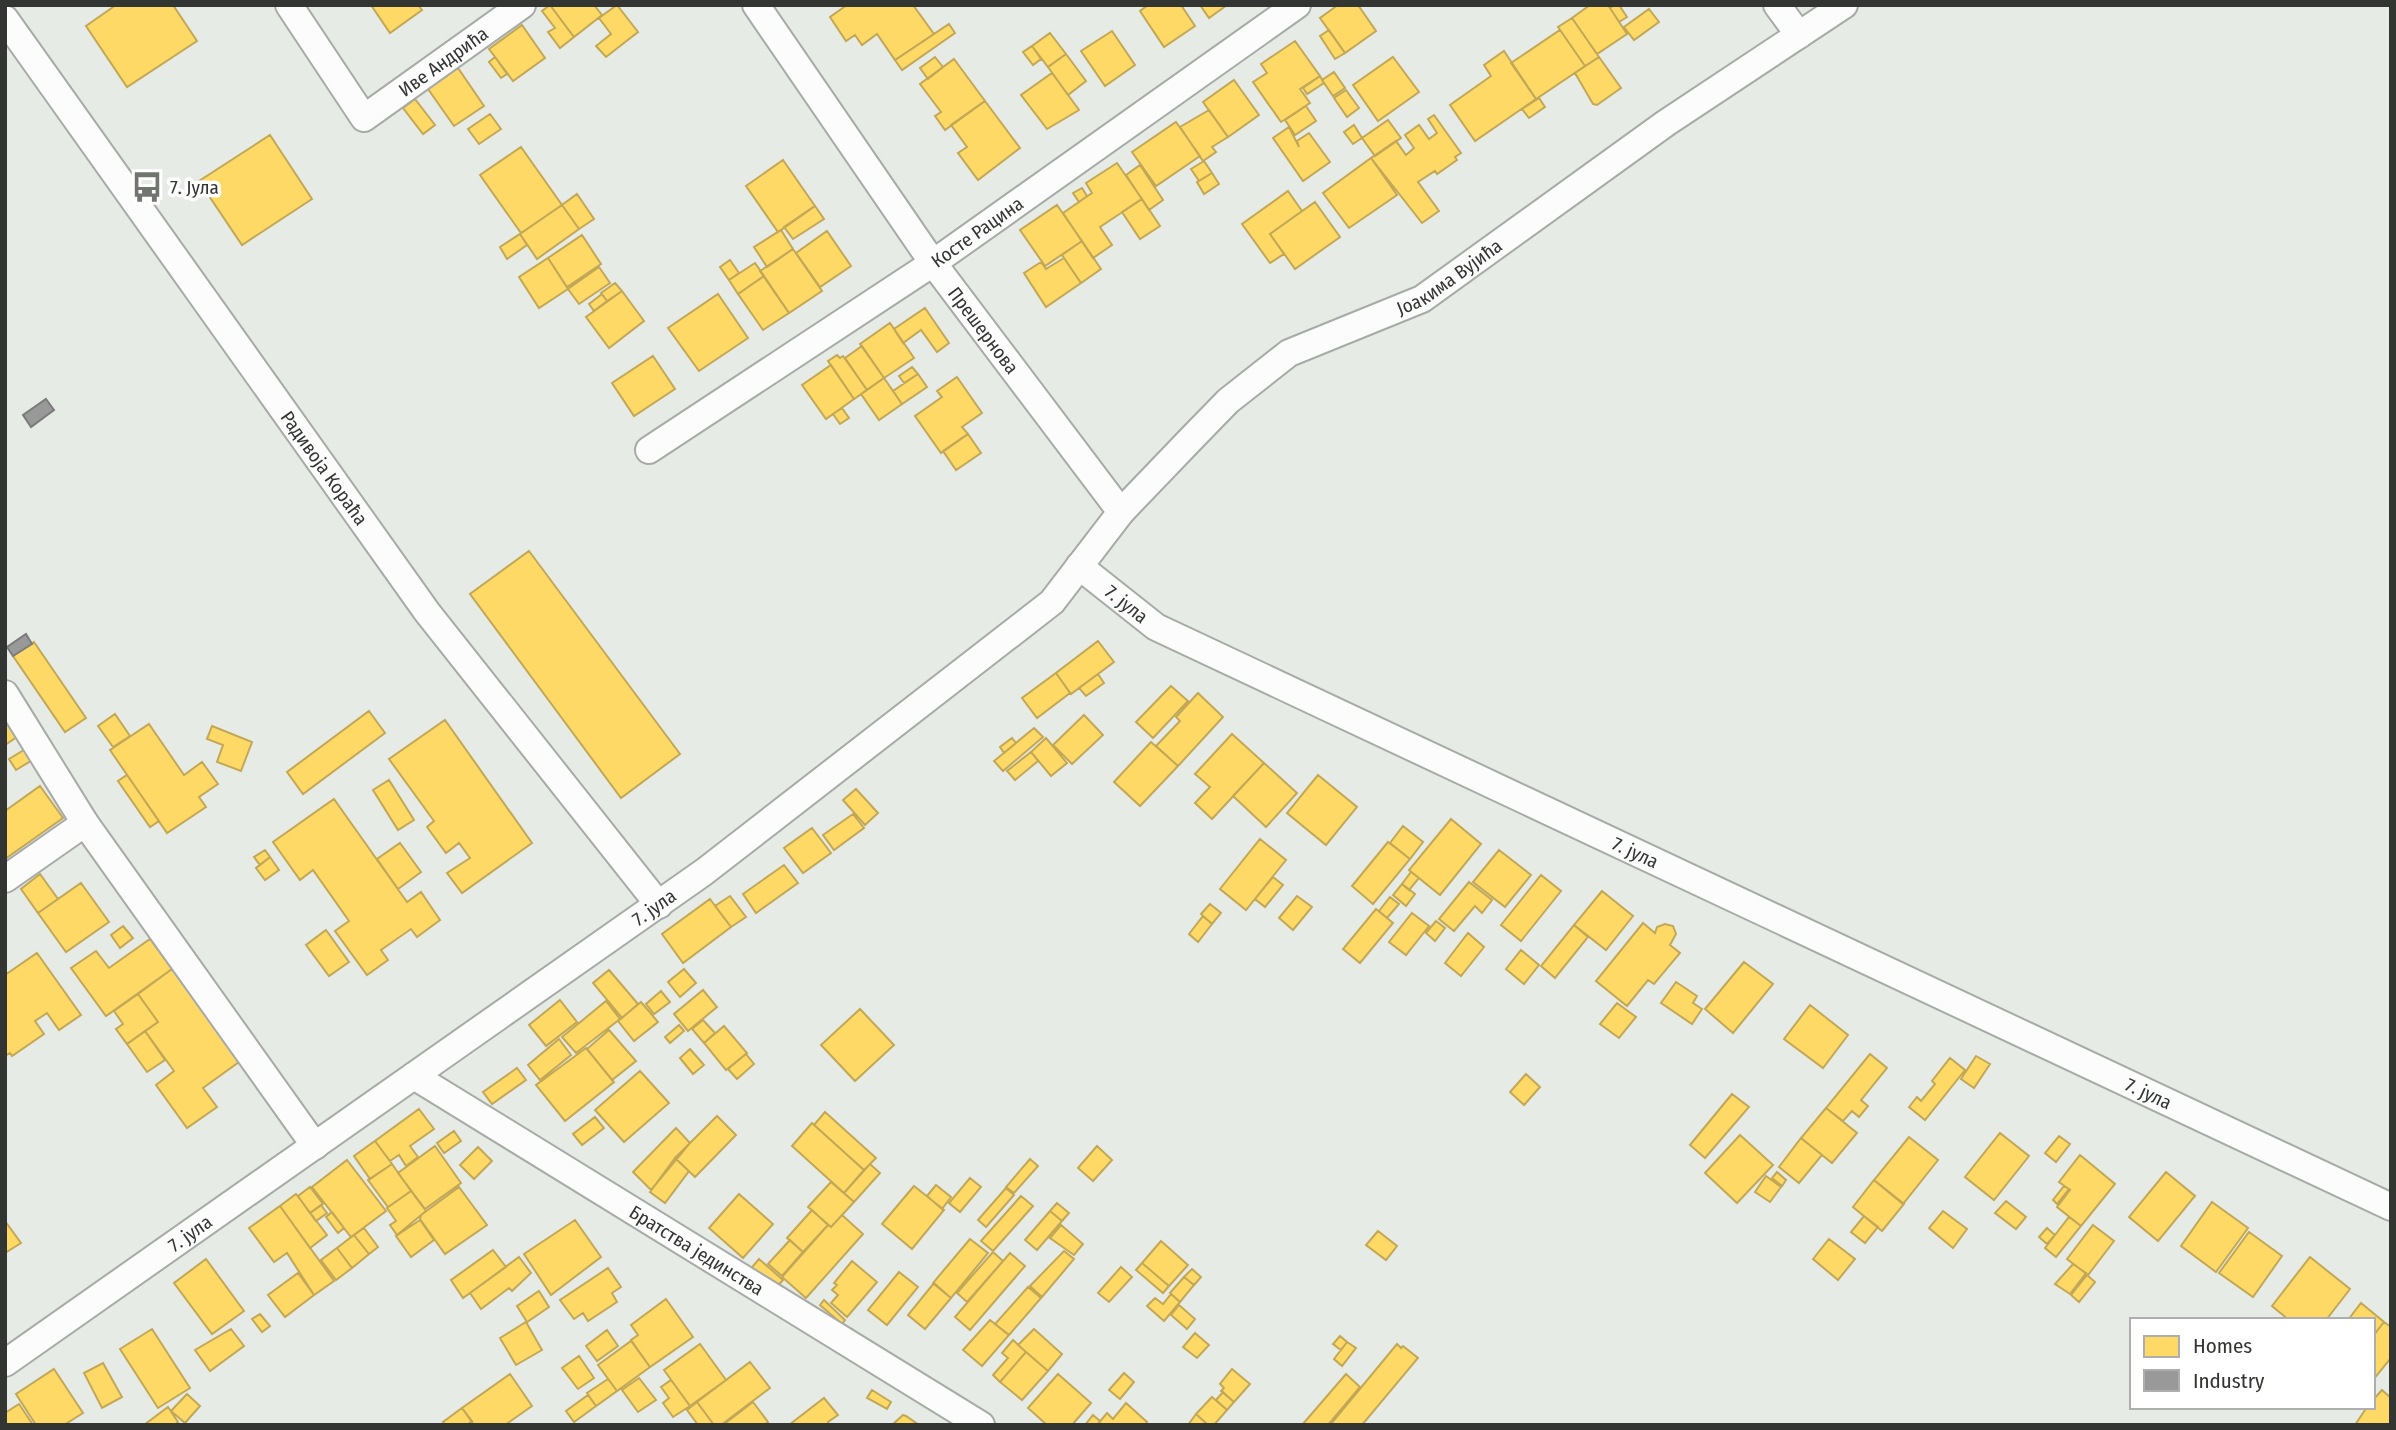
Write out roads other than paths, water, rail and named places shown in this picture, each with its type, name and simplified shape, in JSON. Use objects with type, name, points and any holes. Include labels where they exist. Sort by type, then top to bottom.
[{"type":"street","name":"Иве Андрића","points":[[289,5],[364,118],[522,5]]},
{"type":"street","name":"Прешернова","points":[[757,5],[933,263],[1121,512]]},
{"type":"street","name":"Косте Рацина","points":[[649,450],[933,263],[1297,5]]},
{"type":"street","points":[[1777,5],[1799,35]]},
{"type":"street","name":"Јоакима Вујића","points":[[1079,566],[1121,512],[1228,401],[1289,353],[1422,299],[1666,123],[1844,5]]},
{"type":"street","name":"Радивоја Кораћа","points":[[5,19],[428,612],[659,905]]},
{"type":"street","name":"7. јула","points":[[5,1363],[659,905],[1052,601],[1079,566],[1156,627],[2391,1207]]},
{"type":"street","points":[[5,694],[85,822],[315,1146]]},
{"type":"street","points":[[5,879],[85,822]]},
{"type":"street","name":"Братства јединства","points":[[414,1076],[981,1425]]},
{"type":"place","name":"7. Јула","points":[[147,187]]}]
